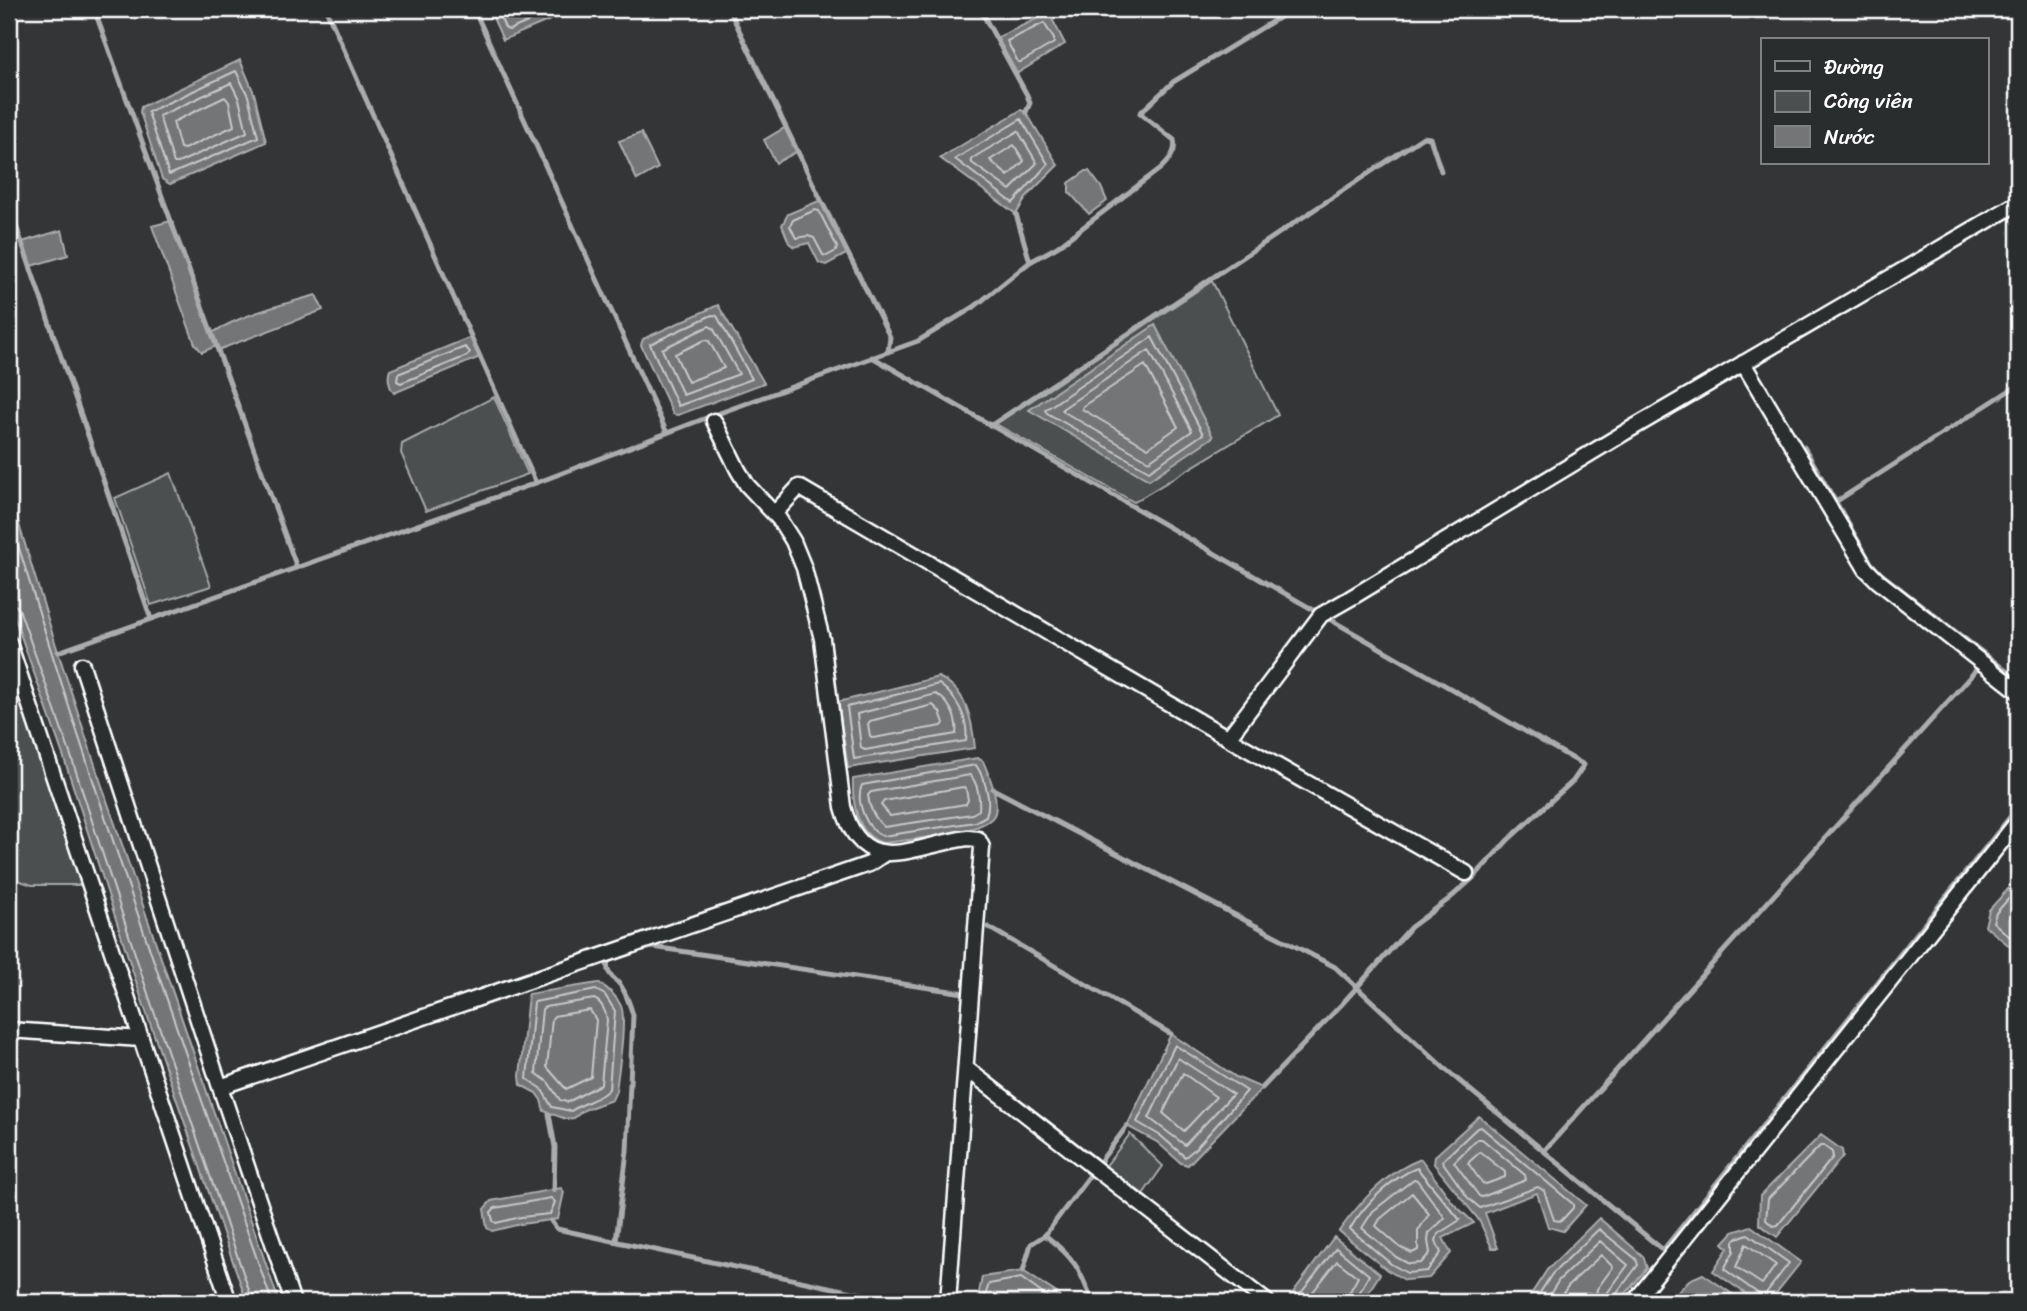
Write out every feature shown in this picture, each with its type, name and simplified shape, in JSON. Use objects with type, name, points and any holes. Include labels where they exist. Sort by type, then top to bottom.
[{"type":"street","points":[[1228,738],[1313,624],[1330,608],[2018,203]]},
{"type":"street","points":[[1743,363],[1866,569],[2018,691]]},
{"type":"street","points":[[714,421],[747,485],[774,514],[793,541],[815,604],[822,639],[847,821],[853,833],[869,850],[884,854]]},
{"type":"street","points":[[774,514],[799,487],[1228,738],[1466,873]]},
{"type":"street","points":[[9,643],[229,1302]]},
{"type":"street","points":[[82,664],[293,1302]]},
{"type":"street","points":[[1634,1302],[2018,821]]},
{"type":"street","points":[[220,1087],[869,864],[884,854],[968,838],[978,839],[983,853],[948,1302]]},
{"type":"street","points":[[9,1030],[141,1039]]},
{"type":"street","points":[[967,1069],[1267,1302]]},
{"type":"green space","points":[[1212,281],[1278,415],[1134,502],[996,424]]},
{"type":"green space","points":[[494,397],[528,474],[426,511],[401,453],[402,444]]},
{"type":"green space","points":[[171,473],[211,586],[151,605],[115,498]]},
{"type":"green space","points":[[9,668],[81,885],[32,885],[9,877]]},
{"type":"green space","points":[[1130,1134],[1163,1166],[1143,1194],[1105,1167]]},
{"type":"water","points":[[489,9],[576,9],[503,40]]},
{"type":"water","points":[[1049,13],[1065,44],[1016,74],[996,38]]},
{"type":"water","points":[[240,60],[254,93],[266,142],[170,184],[162,179],[140,112],[141,107]]},
{"type":"water","points":[[1021,110],[1026,112],[1058,165],[1028,195],[1016,214],[940,158]]},
{"type":"water","points":[[786,127],[798,151],[776,163],[764,140]]},
{"type":"water","points":[[641,133],[658,168],[637,180],[619,141]]},
{"type":"water","points":[[1089,171],[1101,187],[1107,201],[1089,214],[1069,192],[1069,183]]},
{"type":"water","points":[[821,200],[848,253],[826,265],[819,263],[809,243],[794,247],[789,243],[782,225],[788,214]]},
{"type":"water","points":[[171,221],[212,333],[249,315],[316,295],[323,310],[218,350],[216,346],[202,352],[195,344],[152,226]]},
{"type":"water","points":[[62,230],[68,255],[31,266],[22,242]]},
{"type":"water","points":[[718,305],[764,383],[678,415],[673,414],[641,345],[643,339]]},
{"type":"water","points":[[1155,325],[1213,437],[1149,480],[1029,410]]},
{"type":"water","points":[[471,337],[480,357],[394,393],[392,391],[390,370]]},
{"type":"water","points":[[9,492],[102,786],[279,1302],[247,1302],[142,1000],[63,755],[9,602]]},
{"type":"water","points":[[938,677],[948,682],[962,697],[970,716],[975,748],[848,768],[838,702]]},
{"type":"water","points":[[977,758],[983,761],[995,793],[995,813],[990,820],[963,831],[883,843],[874,839],[862,826],[855,808],[853,779]]},
{"type":"water","points":[[2018,878],[2018,953],[1985,926],[1989,910]]},
{"type":"water","points":[[598,983],[614,995],[623,1013],[616,1091],[612,1100],[584,1110],[574,1118],[566,1119],[544,1111],[536,1093],[521,1085],[528,994]]},
{"type":"water","points":[[1171,1034],[1236,1077],[1262,1088],[1188,1165],[1181,1163],[1157,1142],[1127,1126]]},
{"type":"water","points":[[1479,1116],[1586,1205],[1563,1231],[1548,1227],[1537,1193],[1485,1213],[1498,1248],[1492,1248],[1479,1220],[1434,1164],[1435,1156]]},
{"type":"water","points":[[1821,1135],[1842,1150],[1843,1156],[1777,1237],[1759,1224],[1760,1196]]},
{"type":"water","points":[[1421,1159],[1453,1203],[1474,1223],[1443,1238],[1451,1253],[1429,1278],[1405,1280],[1387,1270],[1339,1231],[1356,1209],[1385,1180]]},
{"type":"water","points":[[561,1188],[564,1192],[558,1219],[492,1231],[487,1228],[484,1209],[491,1201]]},
{"type":"water","points":[[1599,1218],[1643,1256],[1647,1268],[1619,1302],[1526,1302],[1547,1270]]},
{"type":"water","points":[[1751,1226],[1801,1262],[1769,1302],[1758,1302],[1713,1271],[1728,1248],[1723,1243],[1733,1232]]},
{"type":"water","points":[[1334,1237],[1380,1274],[1362,1302],[1286,1302]]},
{"type":"water","points":[[1023,1271],[1058,1294],[1062,1302],[961,1302],[978,1298],[982,1277]]},
{"type":"water","points":[[1703,1274],[1744,1302],[1669,1302],[1689,1280]]},
{"type":"waterway","points":[[94,9],[297,568]]},
{"type":"waterway","points":[[326,9],[536,483]]},
{"type":"waterway","points":[[474,9],[667,433]]},
{"type":"waterway","points":[[729,9],[890,337],[888,352]]},
{"type":"waterway","points":[[980,9],[1027,95],[1030,103],[1026,112]]},
{"type":"waterway","points":[[58,652],[536,483],[918,341],[974,307],[1030,262],[1057,247],[1161,168],[1173,152],[1174,140],[1140,113],[1173,82],[1293,9]]},
{"type":"waterway","points":[[990,426],[1423,137],[1430,138],[1441,171]]},
{"type":"waterway","points":[[9,205],[151,619]]},
{"type":"waterway","points":[[1016,214],[1030,262]]},
{"type":"waterway","points":[[872,357],[1584,765],[1573,781],[1508,840],[1473,878],[1411,927],[1262,1088]]},
{"type":"waterway","points":[[1837,501],[2018,385]]},
{"type":"waterway","points":[[1804,447],[1871,563],[1880,573],[2018,680]]},
{"type":"waterway","points":[[1544,1151],[1978,668]]},
{"type":"waterway","points":[[993,789],[1335,967],[1445,1069],[1663,1250],[2018,807]]},
{"type":"waterway","points":[[988,927],[1171,1034]]},
{"type":"waterway","points":[[638,950],[653,947],[964,993]]},
{"type":"waterway","points":[[612,959],[607,965],[609,972],[623,989],[633,1015],[627,1151],[616,1241]]},
{"type":"waterway","points":[[1012,1095],[1100,1163]]},
{"type":"waterway","points":[[549,1114],[555,1147],[554,1190]]},
{"type":"waterway","points":[[1023,1271],[1031,1244],[1045,1235],[1127,1126]]},
{"type":"waterway","points":[[551,1221],[557,1229],[899,1302]]},
{"type":"waterway","points":[[1045,1235],[1075,1264],[1092,1302]]}]
